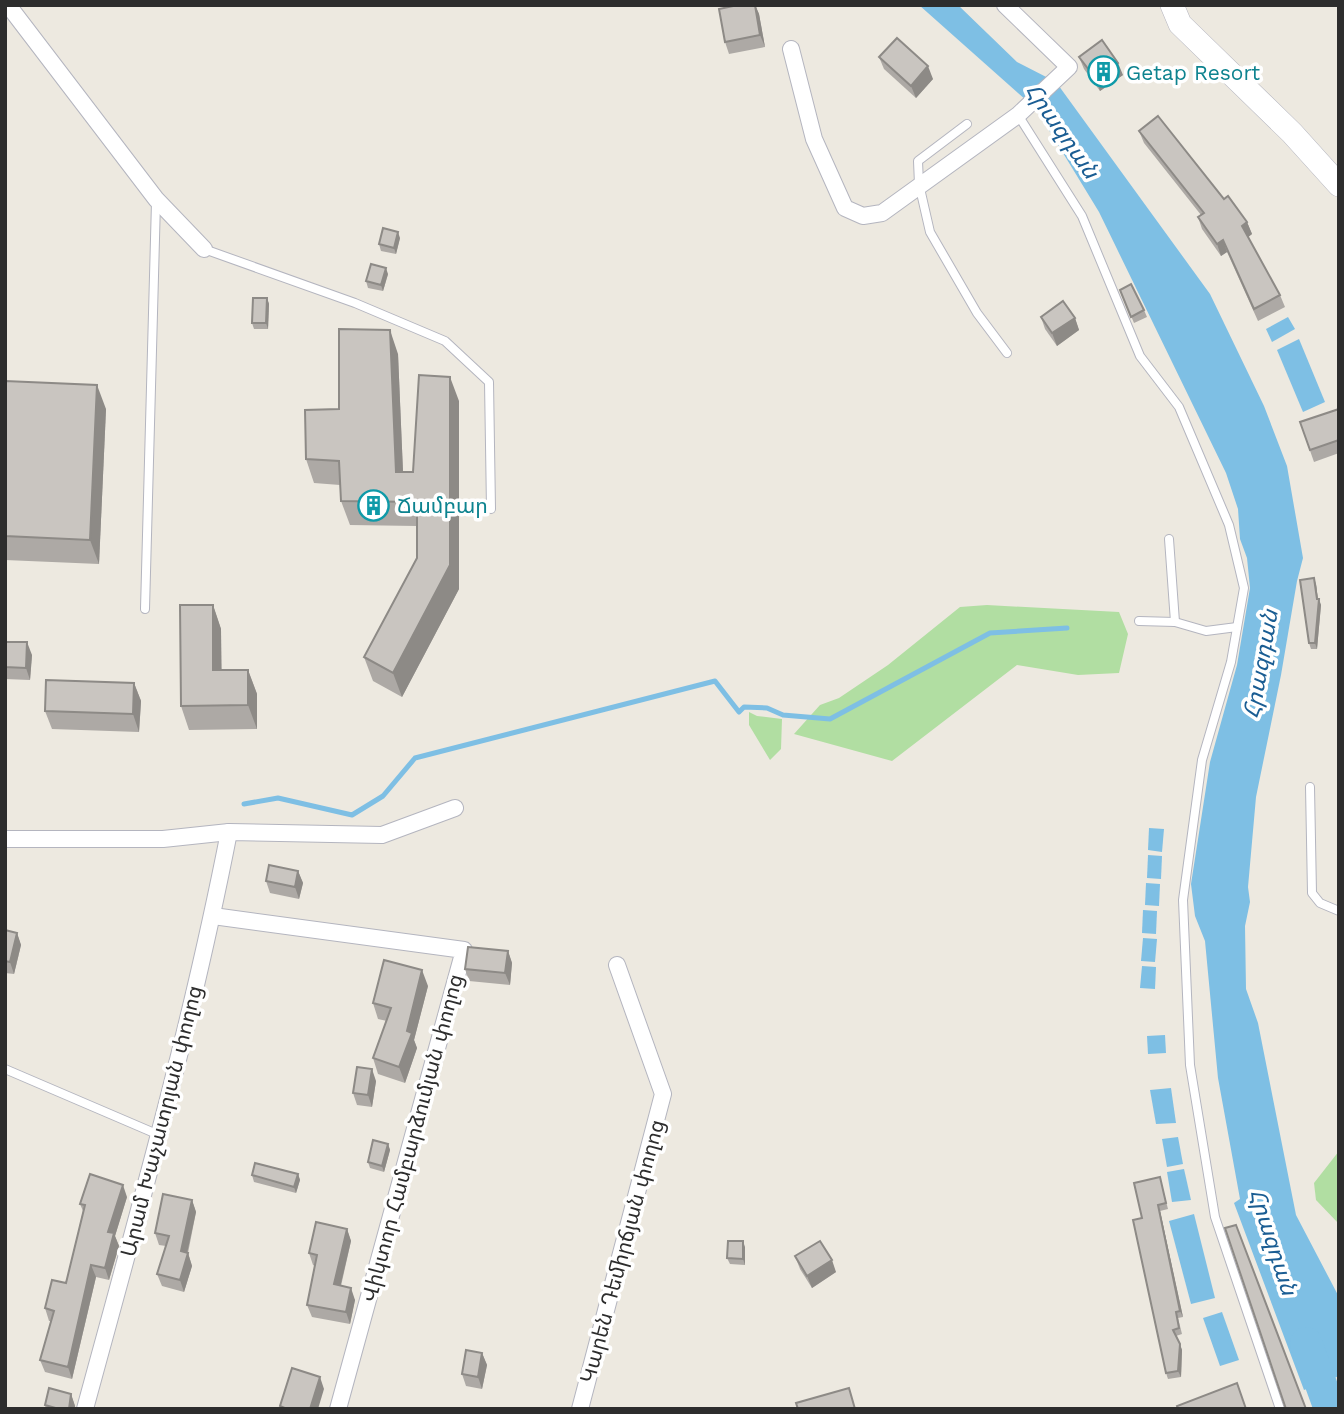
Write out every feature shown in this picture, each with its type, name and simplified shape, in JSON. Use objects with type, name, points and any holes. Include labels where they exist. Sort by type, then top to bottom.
[{"type":"main road","points":[[1172,5],[1180,24],[1292,133],[1339,185]]},
{"type":"street","points":[[8,5],[156,199],[204,249]]},
{"type":"street","points":[[791,49],[814,139],[845,208],[863,216],[882,213],[1025,110],[1054,79],[1071,70],[1005,5]]},
{"type":"street","points":[[5,839],[163,839],[229,832],[382,835],[455,808]]},
{"type":"street","name":"Արամ Խաչատրյան փողոց","points":[[85,1409],[159,1135],[213,916],[229,832]]},
{"type":"street","name":"Վիկտոր Համբարձումյան փողոց","points":[[213,916],[464,950],[338,1409]]},
{"type":"street","name":"Կարեն Դեմիրճյան փողոց","points":[[580,1409],[663,1094],[617,965]]},
{"type":"lane","points":[[1025,110],[1082,216],[1140,356],[1179,407],[1229,525],[1244,588],[1231,662],[1202,760],[1184,900],[1190,1065],[1214,1217],[1280,1409]]},
{"type":"lane","points":[[967,124],[919,161],[919,184],[930,232],[977,313],[1007,353]]},
{"type":"lane","points":[[145,609],[156,199]]},
{"type":"lane","points":[[204,249],[355,303],[445,341],[489,382],[491,509]]},
{"type":"lane","points":[[1169,539],[1175,622]]},
{"type":"lane","points":[[1139,621],[1175,622],[1206,631],[1237,627]]},
{"type":"lane","points":[[1310,787],[1312,893],[1320,903],[1339,911]]},
{"type":"lane","points":[[5,1069],[159,1135]]},
{"type":"green space","points":[[987,605],[1119,612],[1128,634],[1119,673],[1078,675],[1017,665],[892,761],[794,734],[820,705],[839,698],[888,665],[960,607]]},
{"type":"green space","points":[[749,712],[757,716],[782,719],[781,749],[770,760],[749,725]]},
{"type":"green space","points":[[1339,1151],[1339,1224],[1316,1200],[1314,1183]]},
{"type":"water","points":[[919,5],[958,5],[1017,62],[1056,82],[1210,294],[1264,406],[1287,466],[1303,558],[1256,797],[1248,887],[1250,902],[1245,926],[1246,989],[1258,1023],[1296,1215],[1339,1297],[1339,1376],[1304,1390],[1234,1203],[1240,1199],[1218,1078],[1205,941],[1195,916],[1191,884],[1210,762],[1237,665],[1250,588],[1247,558],[1240,539],[1238,509],[1226,473],[1099,212],[1041,117],[1035,108]]},
{"type":"water","points":[[1288,317],[1295,329],[1272,342],[1266,329]]},
{"type":"water","points":[[1299,339],[1325,402],[1303,412],[1277,350]]},
{"type":"water","points":[[1149,828],[1164,829],[1162,852],[1148,850]]},
{"type":"water","points":[[1148,855],[1162,856],[1161,879],[1147,878]]},
{"type":"water","points":[[1146,883],[1160,884],[1159,906],[1145,905]]},
{"type":"water","points":[[1143,910],[1157,911],[1156,934],[1142,933]]},
{"type":"water","points":[[1143,938],[1157,939],[1155,962],[1141,961]]},
{"type":"water","points":[[1142,966],[1156,967],[1155,989],[1140,988]]},
{"type":"water","points":[[1165,1035],[1166,1053],[1148,1054],[1147,1036]]},
{"type":"water","points":[[1171,1088],[1176,1123],[1156,1124],[1150,1090]]},
{"type":"water","points":[[1178,1137],[1183,1164],[1167,1167],[1162,1139]]},
{"type":"water","points":[[1184,1169],[1191,1200],[1172,1202],[1167,1172]]},
{"type":"water","points":[[1194,1214],[1215,1298],[1191,1304],[1169,1221]]},
{"type":"water","points":[[1222,1312],[1239,1360],[1220,1366],[1203,1318]]},
{"type":"building","points":[[755,5],[760,35],[725,42],[719,9]]},
{"type":"building","points":[[897,38],[928,66],[911,86],[879,57]]},
{"type":"building","points":[[1102,40],[1118,63],[1096,79],[1079,57]]},
{"type":"building","points":[[1158,116],[1224,199],[1228,196],[1247,222],[1242,226],[1280,295],[1254,309],[1223,240],[1217,244],[1198,217],[1204,213],[1139,131]]},
{"type":"building","points":[[383,228],[398,232],[394,248],[379,244]]},
{"type":"building","points":[[371,264],[386,268],[381,285],[366,281]]},
{"type":"building","points":[[1131,284],[1144,310],[1131,317],[1120,290]]},
{"type":"building","points":[[253,298],[267,298],[266,323],[252,323]]},
{"type":"building","points":[[1063,301],[1075,318],[1052,333],[1041,317]]},
{"type":"building","name":"Ճամբար","points":[[339,329],[390,330],[396,472],[413,472],[419,375],[450,377],[450,565],[393,673],[364,657],[417,558],[417,502],[341,501],[339,461],[306,459],[305,410],[339,409]]},
{"type":"building","points":[[5,381],[97,385],[90,540],[5,536]]},
{"type":"building","points":[[1339,409],[1339,440],[1310,450],[1300,422]]},
{"type":"building","points":[[1314,578],[1319,599],[1315,643],[1309,643],[1300,580]]},
{"type":"building","points":[[180,605],[213,605],[213,670],[248,670],[248,705],[181,706]]},
{"type":"building","points":[[5,642],[27,642],[26,668],[5,667]]},
{"type":"building","points":[[46,680],[134,683],[133,714],[45,711]]},
{"type":"building","points":[[269,865],[298,871],[295,887],[266,881]]},
{"type":"building","points":[[5,930],[17,933],[10,962],[5,961]]},
{"type":"building","points":[[468,947],[508,951],[505,973],[465,969]]},
{"type":"building","points":[[384,960],[422,970],[407,1031],[412,1033],[399,1067],[373,1058],[391,1008],[373,1003]]},
{"type":"building","points":[[357,1067],[372,1069],[368,1095],[353,1093]]},
{"type":"building","points":[[373,1140],[388,1144],[382,1166],[368,1162]]},
{"type":"building","points":[[255,1163],[298,1174],[294,1187],[252,1175]]},
{"type":"building","points":[[90,1174],[123,1185],[108,1232],[114,1233],[105,1268],[91,1265],[68,1367],[40,1360],[54,1311],[45,1308],[52,1280],[66,1283],[85,1205],[80,1204]]},
{"type":"building","points":[[1160,1177],[1166,1203],[1158,1205],[1180,1311],[1176,1312],[1179,1328],[1173,1330],[1180,1344],[1178,1371],[1166,1373],[1133,1220],[1142,1218],[1134,1183]]},
{"type":"building","points":[[163,1194],[192,1200],[181,1251],[188,1253],[180,1280],[157,1274],[169,1236],[155,1233]]},
{"type":"building","points":[[316,1222],[347,1229],[334,1284],[351,1288],[346,1312],[307,1305],[317,1255],[309,1253]]},
{"type":"building","points":[[1236,1225],[1306,1409],[1286,1409],[1225,1228]]},
{"type":"building","points":[[728,1241],[743,1241],[743,1259],[727,1258]]},
{"type":"building","points":[[820,1241],[832,1260],[807,1276],[795,1256]]},
{"type":"building","points":[[466,1350],[482,1353],[478,1377],[462,1374]]},
{"type":"building","points":[[292,1368],[320,1377],[310,1409],[287,1409],[280,1406]]},
{"type":"building","points":[[1237,1383],[1246,1409],[1178,1409],[1177,1406]]},
{"type":"building","points":[[49,1388],[71,1394],[69,1409],[45,1405]]},
{"type":"building","points":[[849,1388],[855,1409],[798,1409],[796,1403]]},
{"type":"waterway","points":[[244,804],[278,798],[352,815],[383,796],[415,758],[715,681],[739,712],[744,707],[767,708],[783,715],[830,719],[990,633],[1067,628]]},
{"type":"waterway","name":"Հրազդան","points":[[1306,1343],[1330,1409]]},
{"type":"place","name":"Getap Resort","points":[[1103,72]]},
{"type":"place","name":"Ճամբար","points":[[374,505]]}]
